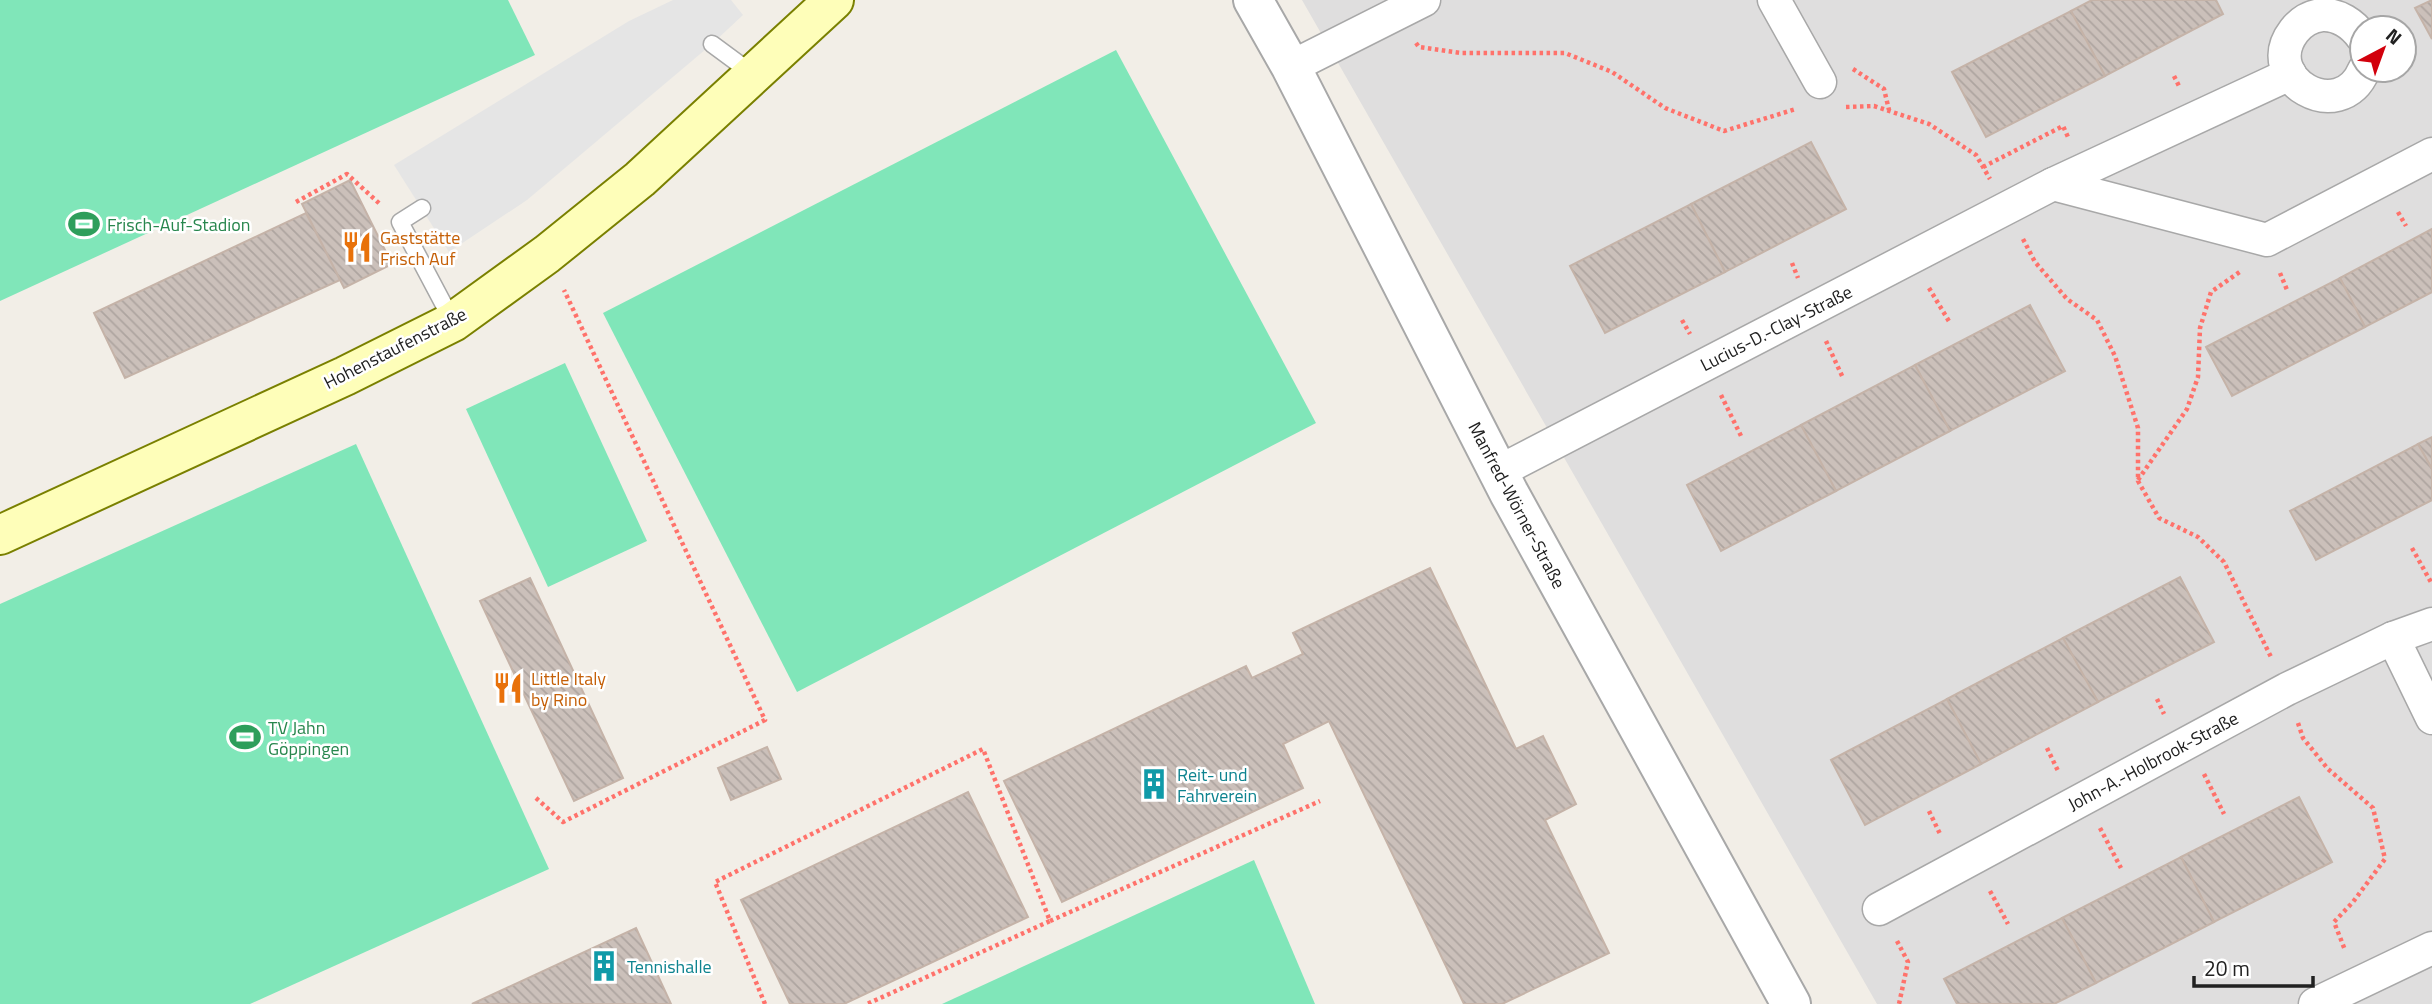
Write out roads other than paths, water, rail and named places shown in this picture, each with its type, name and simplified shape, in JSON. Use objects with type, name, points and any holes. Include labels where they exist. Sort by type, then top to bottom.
[{"type":"main road","name":"Hohenstaufenstraße","points":[[0,535],[345,376],[453,322],[547,254],[640,179],[834,0]]},
{"type":"street","name":"Manfred-Wörner-Straße","points":[[1253,0],[1291,67],[1498,472],[1791,1004]]},
{"type":"street","points":[[1774,0],[1821,99]]},
{"type":"street","points":[[2348,21],[2328,5],[2318,15],[2306,20],[2289,38],[2285,50],[2290,74],[2298,85],[2310,93],[2338,95],[2355,84]]},
{"type":"street","points":[[1291,67],[1410,7]]},
{"type":"street","name":"Lucius-D.-Clay-Straße","points":[[1498,472],[2053,184],[2290,74]]},
{"type":"street","points":[[2053,184],[2267,240],[2432,154]]},
{"type":"street","name":"John-A.-Holbrook-Straße","points":[[1879,909],[2287,689],[2393,638],[2432,624]]},
{"type":"street","points":[[2393,638],[2432,719]]},
{"type":"street","points":[[2315,1004],[2432,948]]},
{"type":"lane","points":[[712,44],[754,75]]},
{"type":"lane","points":[[422,208],[400,222],[453,322]]},
{"type":"place","name":"Frisch-Auf-Stadion","points":[[84,224]]},
{"type":"place","name":"Gaststätte Frisch Auf","points":[[357,247]]},
{"type":"place","name":"Little Italy by Rino","points":[[508,688]]},
{"type":"place","name":"TV Jahn Göppingen","points":[[245,737]]},
{"type":"place","name":"Reit- und Fahrverein","points":[[1154,784]]},
{"type":"place","name":"Tennishalle","points":[[604,966]]}]
